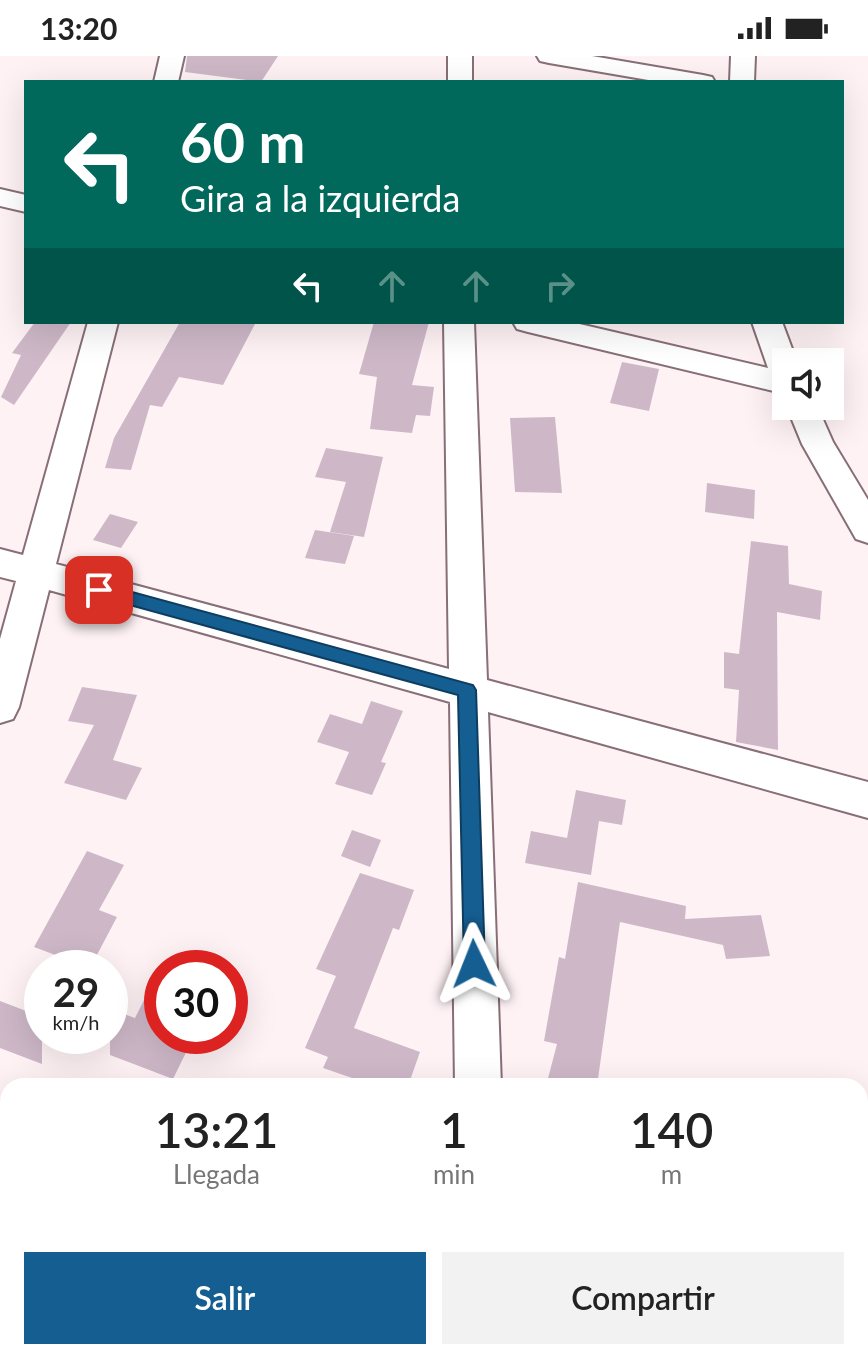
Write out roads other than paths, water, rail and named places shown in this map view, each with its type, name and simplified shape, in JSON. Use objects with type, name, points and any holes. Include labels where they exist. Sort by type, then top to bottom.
[{"type":"street","points":[[166,80],[172,56]]},
{"type":"street","points":[[460,56],[460,80]]},
{"type":"street","points":[[549,56],[691,80]]},
{"type":"street","points":[[742,80],[743,56]]},
{"type":"street","points":[[0,197],[24,203]]},
{"type":"street","points":[[0,707],[102,324]]},
{"type":"street","points":[[459,324],[478,1078]]},
{"type":"street","points":[[536,324],[772,380]]},
{"type":"street","points":[[768,324],[776,348]]},
{"type":"street","points":[[807,420],[868,530]]},
{"type":"street","points":[[0,563],[868,800]]}]
